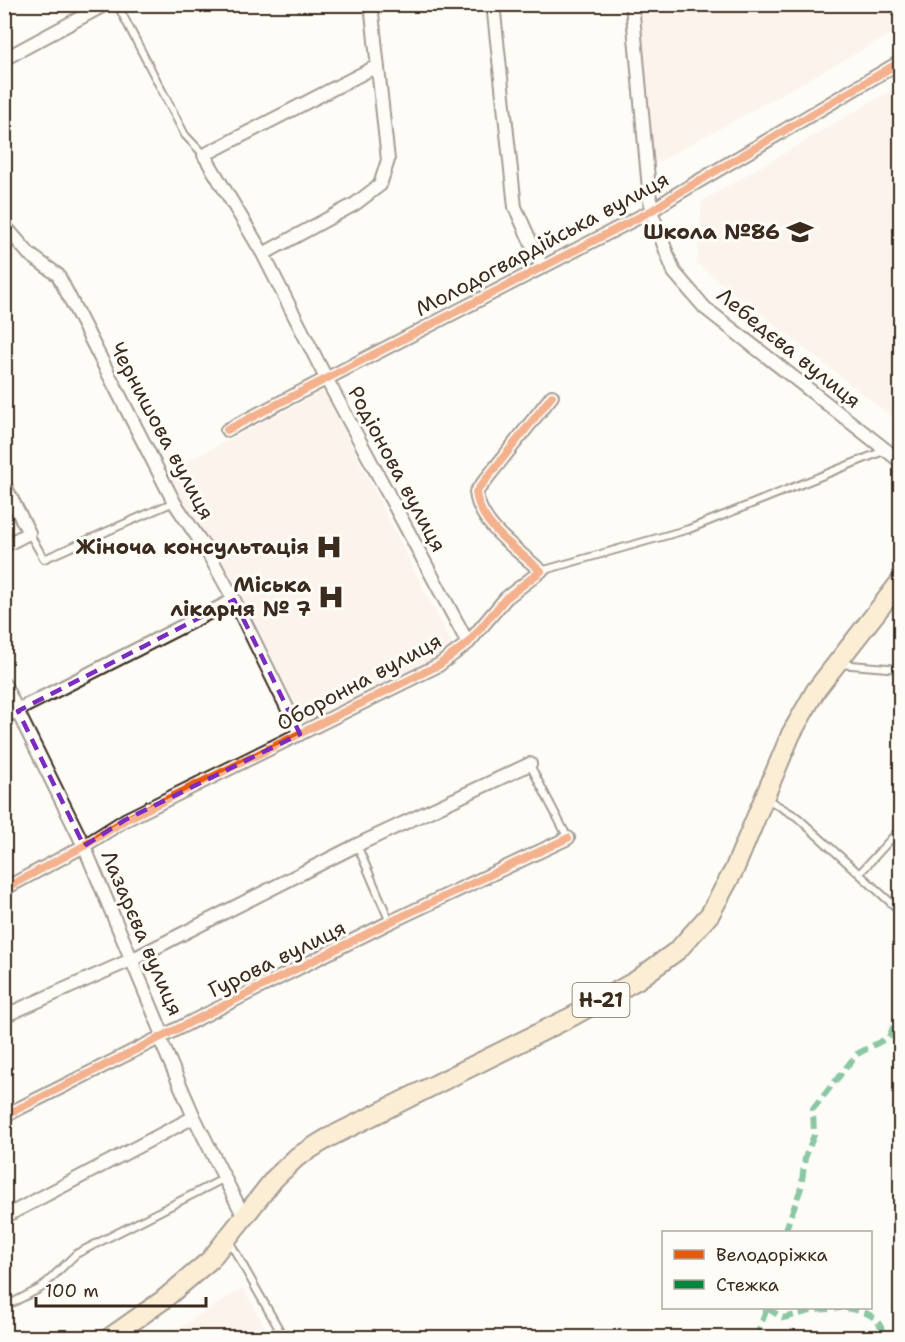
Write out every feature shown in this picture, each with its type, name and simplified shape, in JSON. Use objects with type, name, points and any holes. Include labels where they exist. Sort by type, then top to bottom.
[{"type":"main road","name":"Н-21","points":[[109,1338],[189,1278],[228,1239],[274,1179],[297,1157],[328,1138],[573,1016],[637,980],[678,950],[710,914],[734,870],[791,734],[816,690],[900,582]]},
{"type":"street","points":[[4,59],[106,4]]},
{"type":"street","points":[[263,254],[355,204],[380,185],[388,160],[371,4]]},
{"type":"street","points":[[493,4],[515,207],[542,267]]},
{"type":"street","name":"Лебедєва вулиця","points":[[632,4],[651,212],[674,272],[705,308],[900,461]]},
{"type":"street","name":"Молодогвардійська вулиця","points":[[226,430],[651,212],[677,194],[900,62]]},
{"type":"street","points":[[204,155],[377,66]]},
{"type":"street","name":"Родіонова вулиця","points":[[204,155],[263,254],[326,378],[468,643]]},
{"type":"street","name":"Чернишова вулиця","points":[[4,225],[28,254],[58,275],[174,502],[207,551],[234,600],[300,734]]},
{"type":"street","points":[[542,571],[488,519],[477,505],[476,492],[552,396]]},
{"type":"street","points":[[4,484],[29,533],[4,546]]},
{"type":"street","name":"Оборонна вулиця","points":[[4,889],[84,846],[125,820],[439,665],[468,643],[506,598],[542,571]]},
{"type":"street","points":[[4,717],[234,600]]},
{"type":"street","name":"Лазарєва вулиця","points":[[4,684],[84,846],[134,960],[194,1116],[244,1216]]},
{"type":"street","points":[[4,1016],[134,960],[357,845],[530,764]]},
{"type":"street","name":"Гурова вулиця","points":[[4,1116],[390,922],[568,838]]},
{"type":"street","points":[[4,1217],[194,1116]]},
{"type":"lane","points":[[117,4],[185,135],[204,155]]},
{"type":"lane","points":[[542,571],[689,529],[886,450]]},
{"type":"lane","points":[[29,533],[44,559],[174,502]]},
{"type":"lane","points":[[836,664],[900,669]]},
{"type":"lane","points":[[530,764],[568,838]]},
{"type":"lane","points":[[764,797],[796,817],[900,911]]},
{"type":"lane","points":[[860,873],[900,829]]},
{"type":"lane","points":[[357,845],[390,922]]},
{"type":"lane","points":[[4,1307],[41,1288],[76,1254],[226,1177]]},
{"type":"lane","points":[[228,1239],[284,1338]]},
{"type":"highlighted area","points":[[234,600],[300,734],[125,820],[84,846],[18,711]]},
{"type":"shaded area","points":[[636,5],[900,5],[900,29],[653,165]]},
{"type":"shaded area","name":"Школа №86","points":[[900,85],[900,423],[697,264],[702,201]]},
{"type":"shaded area","name":"Міська лікарня № 7","points":[[324,391],[454,649],[300,726],[209,545],[166,472]]},
{"type":"shaded area","points":[[243,1288],[270,1337],[164,1337]]},
{"type":"marked path","points":[[785,1231],[801,1188],[805,1158],[814,1135],[813,1109],[857,1054],[889,1037],[897,1018],[900,960]]},
{"type":"marked path","points":[[756,1338],[767,1309]]},
{"type":"marked path","points":[[769,1309],[783,1318],[828,1309]]},
{"type":"marked path","points":[[851,1309],[867,1313],[875,1319],[887,1338]]},
{"type":"cycle path","points":[[227,430],[651,211],[900,62]]},
{"type":"cycle path","points":[[4,889],[84,846],[125,820],[439,665],[468,643],[506,598],[541,571],[492,526],[484,515],[476,492],[552,396]]},
{"type":"cycle path","points":[[4,1116],[390,922],[568,838]]},
{"type":"place","name":"Школа №86","points":[[800,232]]},
{"type":"place","name":"Жіноча консультація","points":[[329,547]]},
{"type":"place","name":"Міська лікарня № 7","points":[[331,597]]}]
